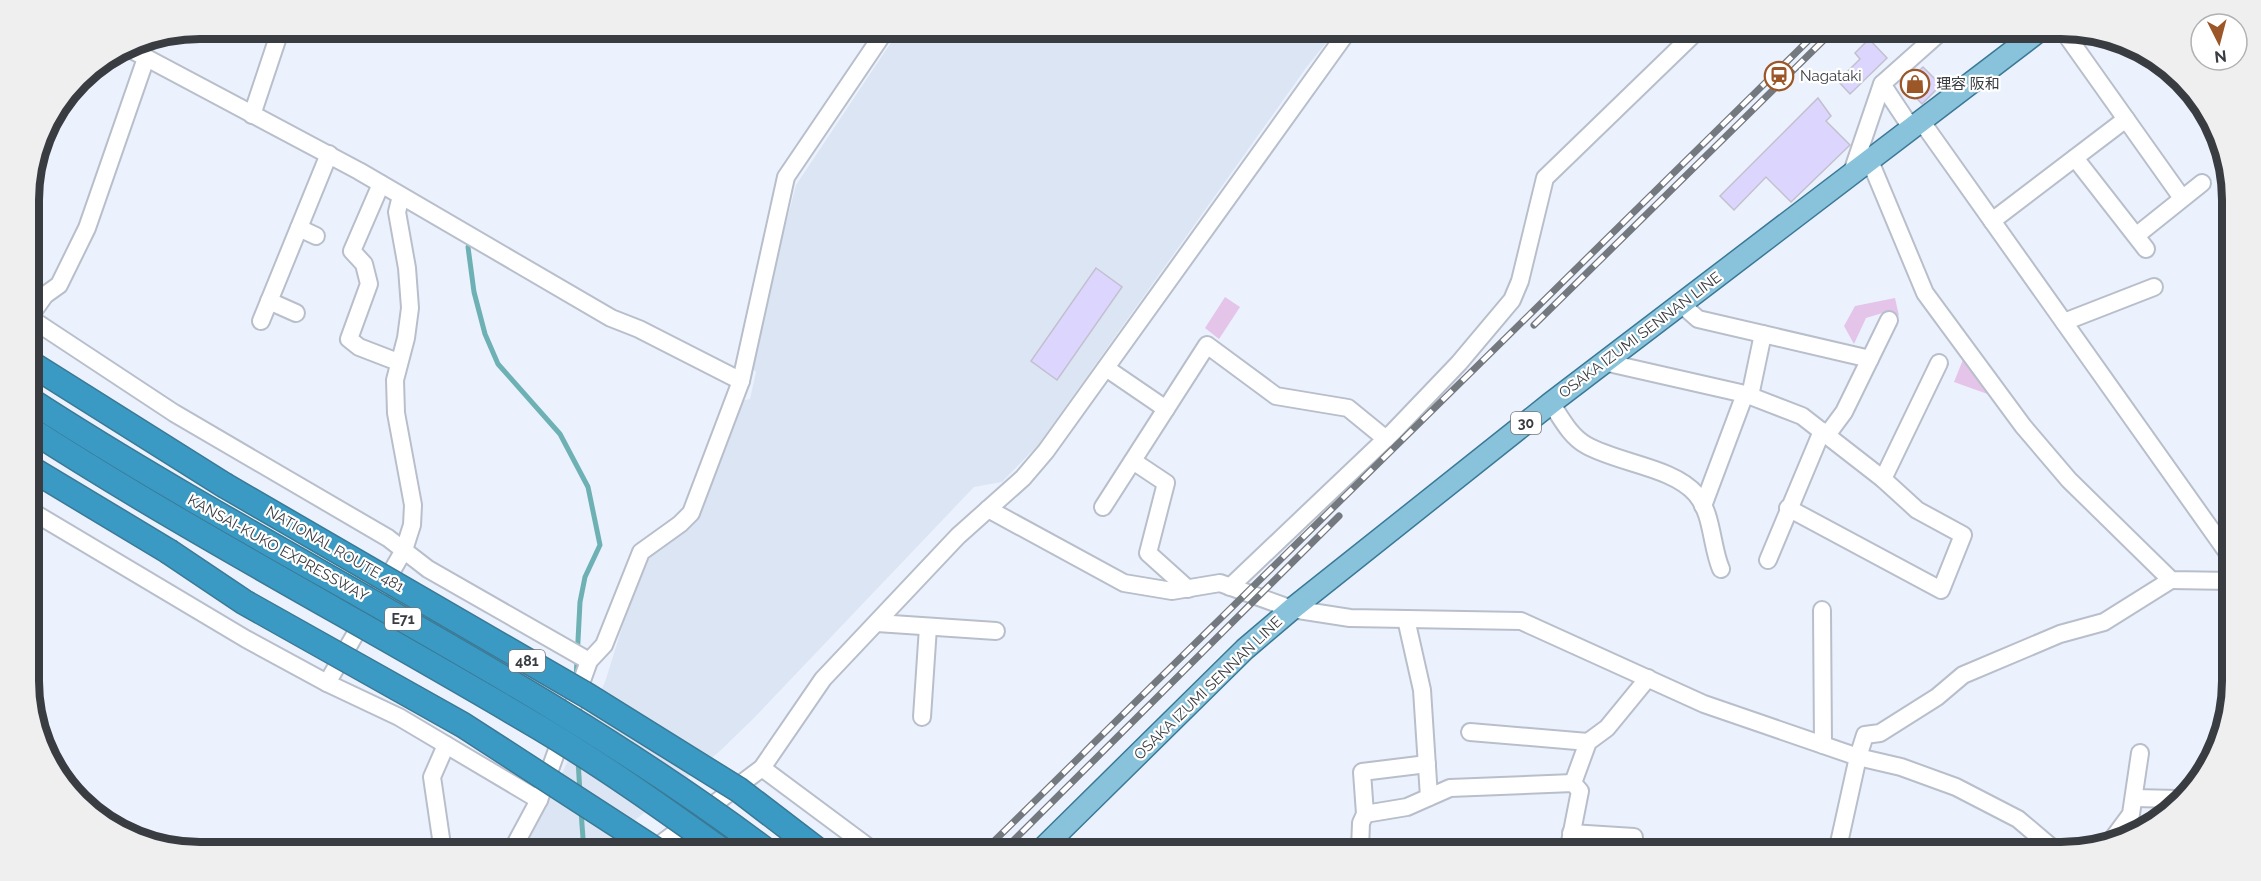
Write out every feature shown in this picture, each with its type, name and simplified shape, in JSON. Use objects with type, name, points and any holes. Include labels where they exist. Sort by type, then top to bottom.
[{"type":"highway","name":"NATIONAL ROUTE 481","points":[[39,369],[224,485],[588,696],[739,790],[807,842]]},
{"type":"highway","name":"KANSAI-KUKO EXPRESSWAY","points":[[39,406],[157,480],[387,610],[576,722],[663,777],[754,842]]},
{"type":"highway","name":"KANSAI-KUKO EXPRESSWAY","points":[[39,435],[177,521],[541,729],[637,790],[710,842]]},
{"type":"highway","points":[[39,473],[168,551],[244,602],[463,725],[644,842]]},
{"type":"main road","name":"OSAKA IZUMI SENNAN LINE","points":[[1049,842],[1245,649],[1292,609],[1604,362],[2029,39]]},
{"type":"street","points":[[252,115],[277,39]]},
{"type":"street","points":[[516,842],[539,800],[589,661],[603,645],[641,552],[680,524],[691,513],[741,381],[786,177],[880,39]]},
{"type":"street","points":[[663,842],[762,768],[823,679],[957,536],[1023,478],[1046,451],[1342,39]]},
{"type":"street","points":[[1230,587],[1386,439],[1459,363],[1512,300],[1520,281],[1545,178],[1689,39]]},
{"type":"street","points":[[1851,175],[1882,84],[1933,39]]},
{"type":"street","points":[[2069,39],[2182,198]]},
{"type":"street","points":[[136,52],[329,154],[611,318],[639,329],[741,381]]},
{"type":"street","points":[[39,304],[45,295],[59,285],[87,228],[146,58]]},
{"type":"street","points":[[1882,84],[1992,221],[2222,545]]},
{"type":"street","points":[[1992,221],[2126,119]]},
{"type":"street","points":[[261,321],[329,154]]},
{"type":"street","points":[[2075,158],[2146,249]]},
{"type":"street","points":[[1870,161],[1925,293],[2023,426],[2069,480],[2171,580]]},
{"type":"street","points":[[2136,235],[2202,183]]},
{"type":"street","points":[[381,184],[352,251],[364,264],[369,284],[349,339],[359,347],[398,362]]},
{"type":"street","points":[[327,683],[404,550],[412,525],[413,505],[396,413],[395,380],[406,338],[410,308],[407,268],[398,212],[401,196]]},
{"type":"street","points":[[299,228],[316,236]]},
{"type":"street","points":[[2064,322],[2154,287]]},
{"type":"street","points":[[269,301],[296,313]]},
{"type":"street","points":[[1681,304],[1698,319],[1870,359]]},
{"type":"street","points":[[1768,560],[1788,508],[1824,433],[1844,412],[1889,320]]},
{"type":"street","points":[[39,323],[174,413],[388,537],[428,569],[589,661]]},
{"type":"street","points":[[1703,506],[1747,395],[1763,334]]},
{"type":"street","points":[[1103,507],[1207,345],[1276,396],[1348,408],[1386,439]]},
{"type":"street","points":[[1604,362],[1747,395],[1802,416],[1883,478],[1917,510],[1963,535],[1941,590],[1788,508]]},
{"type":"street","points":[[1883,478],[1940,363]]},
{"type":"street","points":[[1106,368],[1166,409]]},
{"type":"street","points":[[1551,403],[1572,434],[1587,445],[1681,482],[1696,494],[1703,506],[1714,552],[1721,569]]},
{"type":"street","points":[[1133,461],[1166,483],[1148,554],[1188,589]]},
{"type":"street","points":[[988,509],[1125,583],[1172,591],[1220,583],[1292,609],[1350,618],[1521,621],[1704,704],[1858,757],[1901,767],[1956,787],[2018,819],[2044,842]]},
{"type":"street","points":[[39,517],[226,627],[327,683],[399,717],[539,800]]},
{"type":"street","points":[[1839,842],[1865,735],[1880,733],[1937,697],[1963,675],[2060,634],[2104,622],[2171,580],[2222,581]]},
{"type":"street","points":[[1822,610],[1823,745]]},
{"type":"street","points":[[1406,619],[1422,690],[1429,797]]},
{"type":"street","points":[[877,623],[996,631]]},
{"type":"street","points":[[922,717],[928,627]]},
{"type":"street","points":[[1574,783],[1588,742],[1607,728],[1648,678]]},
{"type":"street","points":[[1470,732],[1588,742]]},
{"type":"street","points":[[442,842],[432,777],[433,770],[446,745]]},
{"type":"street","points":[[2119,831],[2131,814],[2140,753]]},
{"type":"street","points":[[1360,842],[1361,823],[1365,814],[1362,772],[1427,764]]},
{"type":"street","points":[[762,768],[862,842]]},
{"type":"street","points":[[1365,814],[1407,807],[1450,788],[1574,783]]},
{"type":"street","points":[[1570,842],[1580,791],[1574,783]]},
{"type":"street","points":[[2134,798],[2170,800]]},
{"type":"street","points":[[1571,833],[1634,837]]},
{"type":"shaded area","points":[[893,39],[1329,39],[1306,68],[1038,445],[1002,482],[974,487],[754,718],[720,751],[608,842],[525,842],[548,803],[605,682],[644,557],[697,520],[741,401],[750,399],[756,372],[749,365],[796,185]]},
{"type":"shaded area","points":[[1225,297],[1240,307],[1219,339],[1205,328]]},
{"type":"shaded area","points":[[1895,298],[1899,316],[1889,311],[1866,318],[1854,344],[1844,326],[1855,306]]},
{"type":"shaded area","points":[[1964,357],[1993,396],[1954,382]]},
{"type":"building","points":[[1869,39],[1887,58],[1850,94],[1838,81],[1860,59],[1855,53]]},
{"type":"building","points":[[1923,67],[1941,85],[1922,104],[1904,85]]},
{"type":"building","points":[[1818,98],[1831,116],[1826,121],[1850,145],[1791,202],[1766,177],[1734,210],[1720,196]]},
{"type":"building","points":[[1096,268],[1122,287],[1057,380],[1031,361]]},
{"type":"waterway","points":[[468,247],[474,292],[485,334],[498,364],[560,434],[588,487],[600,545],[585,577],[580,602],[576,679]]},
{"type":"waterway","points":[[578,760],[580,793]]},
{"type":"waterway","points":[[581,811],[583,842]]},
{"type":"railway","points":[[993,842],[1810,39]]},
{"type":"railway","points":[[1534,325],[1825,39]]},
{"type":"railway","points":[[1012,842],[1339,516]]},
{"type":"place","name":"Nagataki","points":[[1779,76]]},
{"type":"place","name":"理容 阪和","points":[[1915,84]]}]
